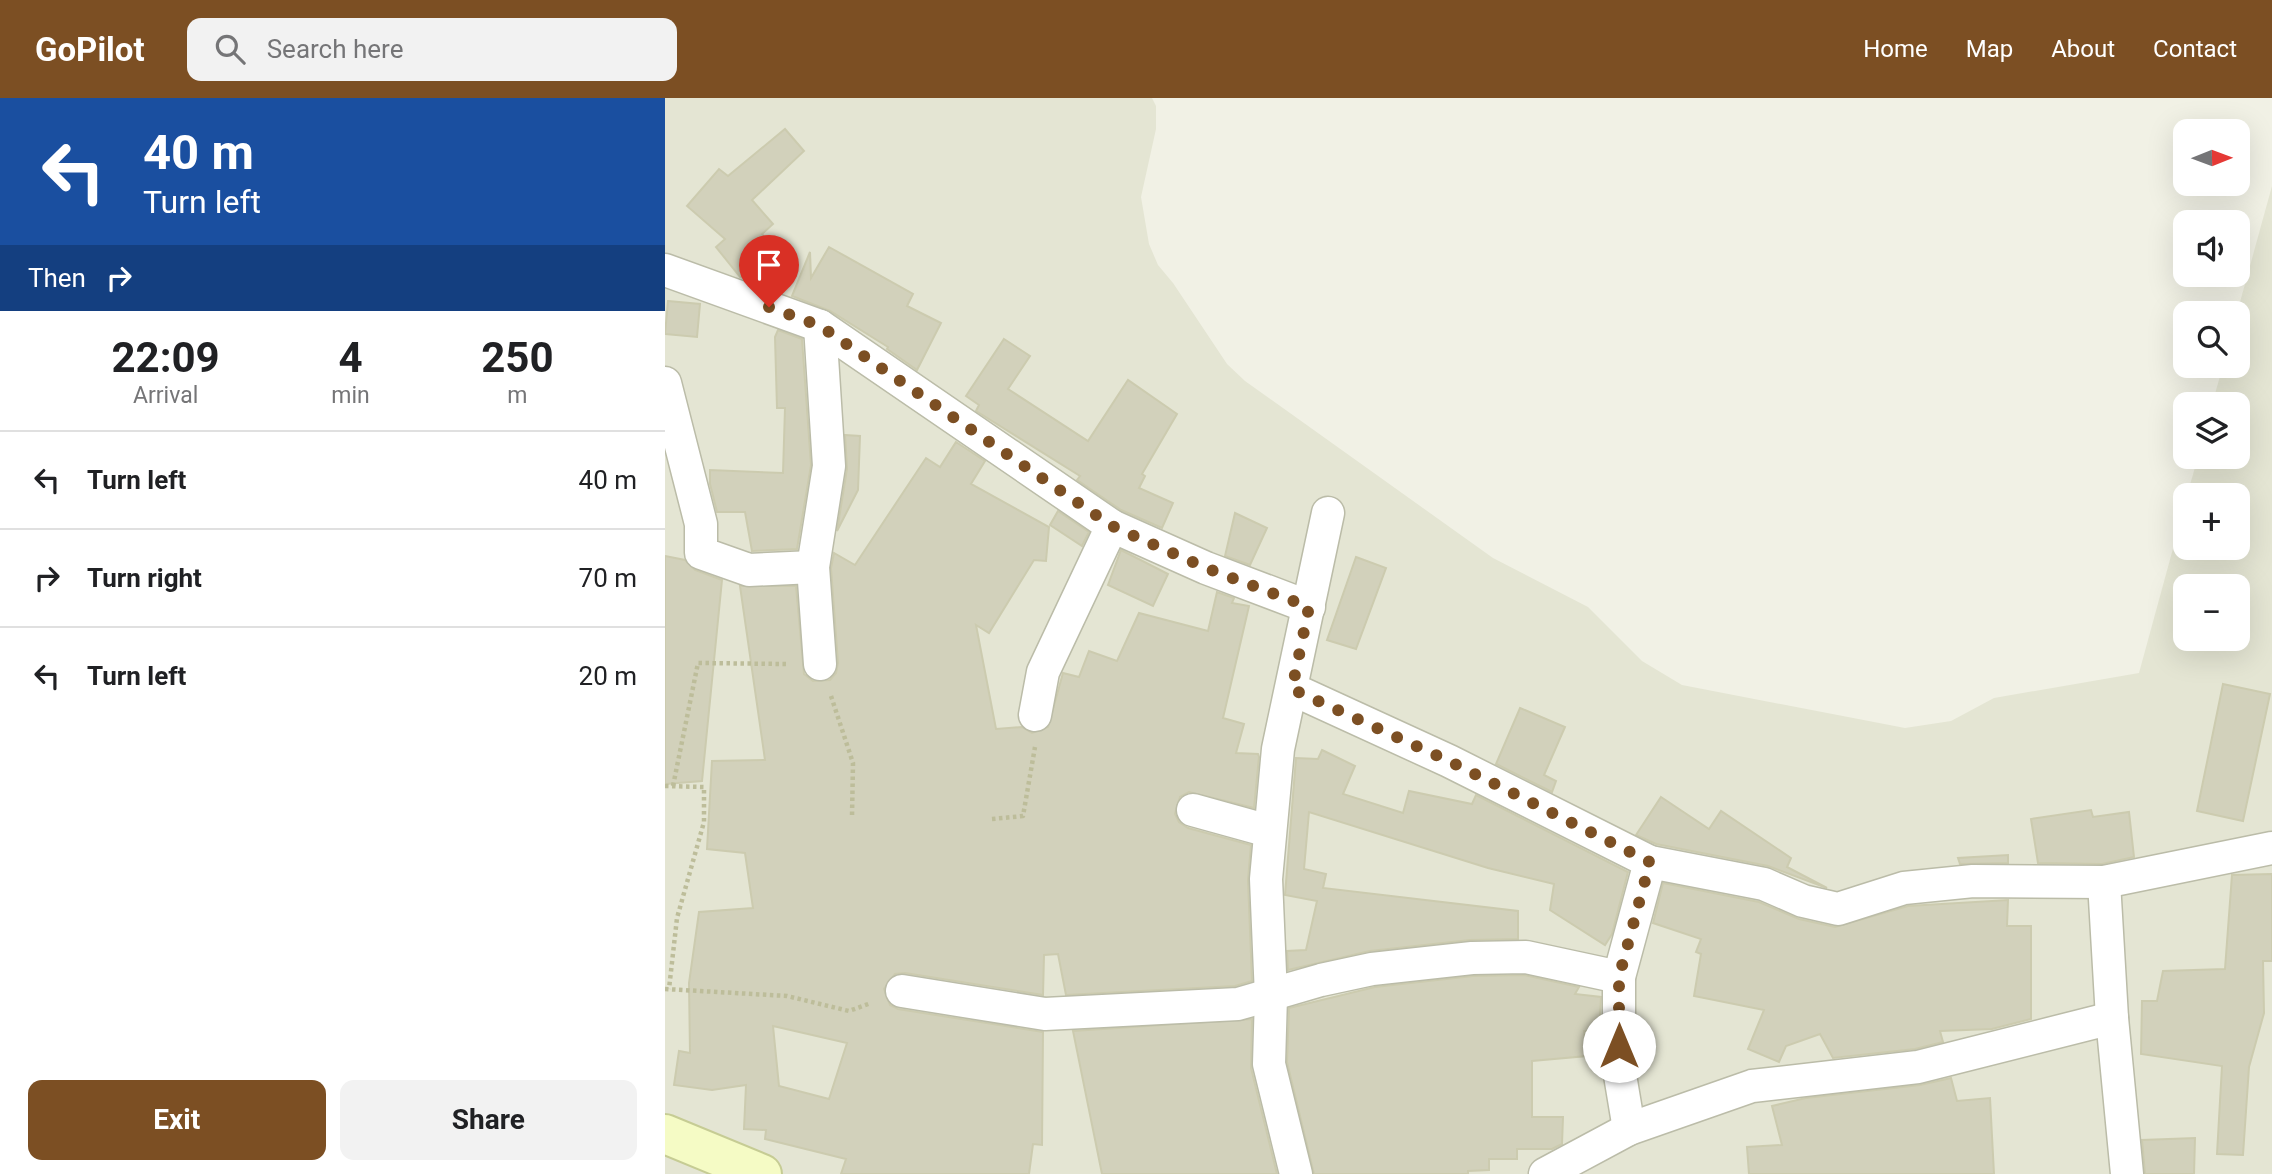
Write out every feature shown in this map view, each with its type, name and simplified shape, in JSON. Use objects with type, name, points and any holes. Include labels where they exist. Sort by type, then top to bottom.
[{"type":"street","points":[[665,270],[820,326],[1112,526],[1206,568],[1309,607]]},
{"type":"street","points":[[820,326],[829,466],[813,567],[820,664]]},
{"type":"street","points":[[665,383],[701,523],[701,553],[749,570],[813,567]]},
{"type":"street","points":[[1296,1174],[1269,1064],[1271,996],[1266,879],[1278,748],[1328,513]]},
{"type":"street","points":[[1035,715],[1043,672],[1112,526]]},
{"type":"street","points":[[1292,689],[1449,761],[1650,862],[1765,884],[1803,901],[1838,909],[1903,888],[1973,881],[2104,882],[2272,848]]},
{"type":"street","points":[[1193,810],[1269,831]]},
{"type":"street","points":[[1629,1129],[1619,1069],[1619,977],[1650,862]]},
{"type":"street","points":[[2104,882],[2112,1018],[2127,1174]]},
{"type":"street","points":[[902,991],[1045,1014],[1238,1004],[1321,980],[1372,969],[1472,958],[1526,957],[1619,977]]},
{"type":"street","points":[[1545,1174],[1629,1129],[1752,1086],[1919,1067],[2112,1018]]},
{"type":"street","points":[[665,1134],[762,1174]]},
{"type":"path","points":[[673,786],[698,663],[820,664],[853,764],[852,817]]},
{"type":"path","points":[[992,818],[1023,816],[1035,759],[1035,715]]},
{"type":"path","points":[[665,786],[704,787],[704,822],[677,918],[667,989],[787,996],[849,1011],[902,991]]},
{"type":"shaded area","points":[[665,98],[1152,98],[1156,106],[1156,129],[1141,197],[1149,244],[1158,265],[1227,364],[1245,381],[1493,558],[1588,607],[1642,661],[1682,685],[1905,728],[1951,721],[1994,698],[2139,673],[2173,549],[2173,560],[2250,560],[2250,483],[2190,483],[2195,469],[2250,469],[2250,392],[2215,392],[2220,378],[2250,378],[2250,301],[2240,301],[2244,287],[2250,287],[2250,266],[2272,186],[2272,1174],[665,1174]]},
{"type":"building","points":[[785,129],[804,151],[752,200],[773,224],[762,234],[785,263],[759,284],[740,277],[716,247],[725,239],[687,206],[719,169],[728,176]]},
{"type":"building","points":[[829,247],[913,294],[907,306],[941,323],[917,370],[887,349],[888,347],[830,311],[792,296],[810,252],[811,278]]},
{"type":"building","points":[[668,301],[700,304],[697,337],[665,334]]},
{"type":"building","points":[[778,330],[802,339],[811,465],[797,549],[752,551],[745,512],[717,512],[710,484],[710,470],[783,473],[785,408],[777,408],[775,337]]},
{"type":"building","points":[[1004,339],[1030,356],[1008,389],[1088,441],[1128,380],[1177,414],[1142,474],[1145,476],[1139,488],[1173,503],[1162,528],[1121,510],[1077,480],[1080,476],[976,411],[979,405],[966,396]]},
{"type":"building","points":[[845,435],[860,436],[858,490],[837,531],[847,469]]},
{"type":"building","points":[[956,442],[985,461],[971,484],[1049,527],[1046,561],[1034,560],[989,633],[976,625],[996,729],[1022,727],[1032,733],[1048,727],[1063,673],[1079,677],[1089,651],[1117,661],[1139,613],[1208,631],[1217,592],[1234,598],[1232,603],[1249,606],[1223,718],[1244,724],[1236,753],[1258,754],[1254,808],[1189,792],[1180,797],[1175,814],[1179,822],[1188,828],[1251,845],[1248,880],[1252,981],[1235,986],[1066,995],[1058,954],[1044,955],[1043,995],[905,973],[895,974],[884,989],[890,1005],[898,1009],[1043,1032],[1042,1145],[1033,1144],[1029,1174],[841,1174],[846,1159],[765,1139],[766,1130],[744,1129],[746,1085],[712,1090],[674,1085],[679,1051],[690,1053],[689,983],[699,912],[753,908],[745,853],[707,849],[712,761],[765,760],[740,586],[796,586],[804,674],[813,681],[830,680],[836,673],[838,663],[831,568],[834,553],[855,565],[926,458],[940,467]],"holes":[[[773,1026],[847,1043],[829,1099],[779,1086]]]},
{"type":"building","points":[[1058,511],[1089,532],[1082,546],[1050,525]]},
{"type":"building","points":[[1235,513],[1267,528],[1250,565],[1225,556]]},
{"type":"building","points":[[1121,550],[1168,574],[1153,606],[1108,585]]},
{"type":"building","points":[[665,556],[685,560],[695,570],[722,580],[702,781],[665,784]]},
{"type":"building","points":[[1356,557],[1386,568],[1356,649],[1327,640]]},
{"type":"building","points":[[2223,684],[2270,694],[2243,821],[2197,811]]},
{"type":"building","points":[[1520,708],[1565,727],[1544,775],[1556,781],[1552,792],[1496,764]]},
{"type":"building","points":[[1322,750],[1355,766],[1343,794],[1403,813],[1409,791],[1472,804],[1476,795],[1628,872],[1612,934],[1605,945],[1550,910],[1554,884],[1488,868],[1309,812],[1304,869],[1326,874],[1323,888],[1518,911],[1518,939],[1470,940],[1370,951],[1288,970],[1287,951],[1306,950],[1317,901],[1285,895],[1296,758],[1318,759]]},
{"type":"building","points":[[1661,797],[1709,829],[1721,811],[1791,858],[1787,867],[1827,888],[1768,866],[1656,844],[1636,835]]},
{"type":"building","points":[[2091,810],[2093,817],[2129,812],[2134,857],[2102,864],[2038,863],[2031,819]]},
{"type":"building","points":[[2008,855],[2008,863],[1960,864],[1958,858]]},
{"type":"building","points":[[2272,874],[2272,961],[2263,961],[2264,1013],[2249,1067],[2243,1155],[2217,1154],[2222,1066],[2141,1054],[2142,1001],[2157,1001],[2163,971],[2225,969],[2232,875]]},
{"type":"building","points":[[1663,883],[1759,902],[1799,919],[1835,927],[1908,906],[2008,900],[2007,926],[2031,926],[2031,1019],[1992,1029],[1940,1031],[1943,1042],[1915,1049],[1833,1058],[1820,1034],[1786,1046],[1779,1062],[1748,1049],[1764,1010],[1694,996],[1701,954],[1696,952],[1701,939],[1653,923]]},
{"type":"building","points":[[1524,975],[1579,987],[1575,994],[1601,997],[1599,1032],[1584,1031],[1587,1056],[1532,1061],[1532,1117],[1563,1117],[1562,1144],[1552,1149],[1517,1149],[1517,1159],[1489,1159],[1489,1170],[1468,1171],[1468,1174],[1314,1174],[1287,1062],[1289,1008],[1375,987],[1473,976]]},
{"type":"building","points":[[1252,1019],[1251,1068],[1277,1174],[1102,1174],[1073,1031]]},
{"type":"building","points":[[1951,1078],[1957,1101],[1990,1098],[1994,1174],[1749,1174],[1747,1147],[1782,1145],[1772,1106],[1806,1098],[1920,1085]]},
{"type":"building","points":[[2195,1138],[2194,1174],[2145,1174],[2142,1140]]},
{"type":"route","points":[[769,307],[820,326],[1112,526],[1206,568],[1309,607],[1292,689],[1449,761],[1650,862],[1619,977],[1619,1046]]}]
